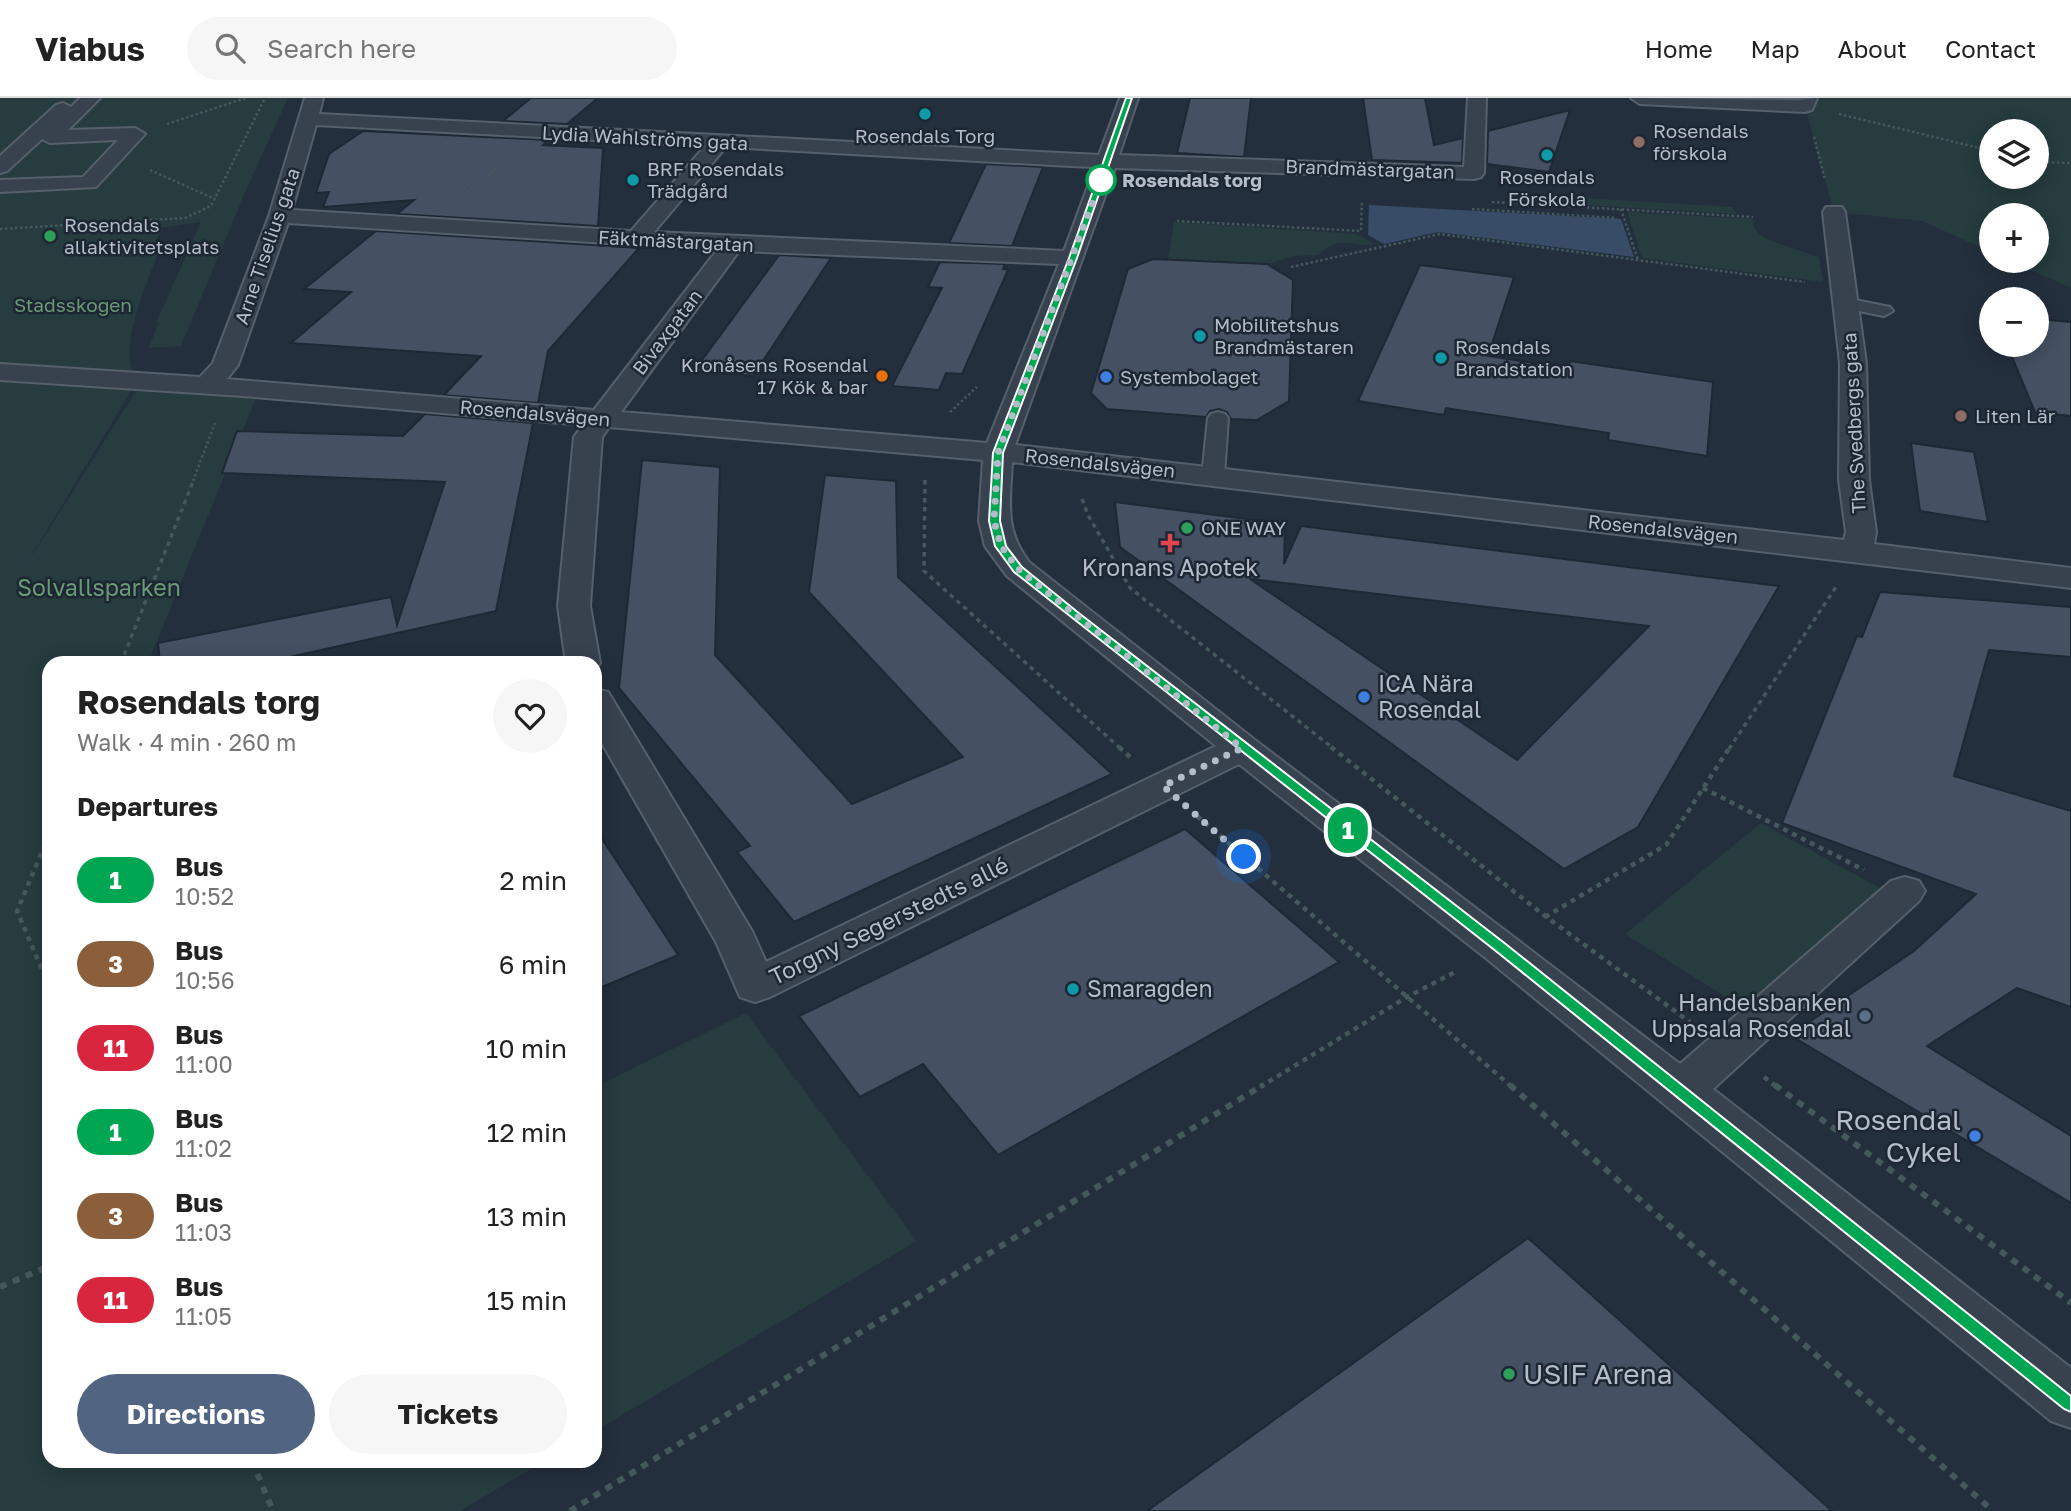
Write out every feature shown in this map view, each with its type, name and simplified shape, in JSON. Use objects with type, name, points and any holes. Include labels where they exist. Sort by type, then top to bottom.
[{"type":"street","points":[[0,167],[75,98]]},
{"type":"street","points":[[91,98],[50,137],[135,134]]},
{"type":"street","points":[[1129,98],[1073,258],[998,453],[994,521],[1001,546],[1018,569],[1242,748],[1502,948],[2071,1402]]},
{"type":"street","name":"Brandmästargatan","points":[[1108,161],[1474,173],[1477,98]]},
{"type":"street","points":[[1640,98],[1807,102]]},
{"type":"street","name":"Lydia Wahlströms gata","points":[[311,108],[541,132],[1108,161]]},
{"type":"street","name":"Arne Tiselius gata","points":[[206,386],[225,365],[280,216],[311,108]]},
{"type":"street","points":[[0,186],[89,183],[135,134]]},
{"type":"street","points":[[636,239],[719,143]]},
{"type":"street","name":"The Svedbergs gata","points":[[1834,212],[1853,363],[1854,480],[1861,532],[1857,551]]},
{"type":"street","name":"Fäktmästargatan","points":[[280,216],[636,239],[1073,258]]},
{"type":"street","name":"Bivaxgatan","points":[[601,419],[733,244]]},
{"type":"street","name":"Rosendalsvägen","points":[[0,372],[206,386],[1066,458],[2071,578]]},
{"type":"street","points":[[582,656],[574,606],[588,437],[601,419]]},
{"type":"street","name":"Torgny Segerstedts allé","points":[[602,712],[737,942],[755,986],[1242,748]]},
{"type":"street","points":[[1680,1091],[1905,891]]},
{"type":"lane","points":[[1845,303],[1884,312]]},
{"type":"lane","points":[[1213,476],[1218,418]]},
{"type":"path","points":[[135,134],[246,98]]},
{"type":"path","points":[[0,229],[185,218],[211,206],[265,98]]},
{"type":"path","points":[[1834,212],[1807,102],[1979,148]]},
{"type":"path","points":[[425,226],[541,132]]},
{"type":"path","points":[[116,154],[215,199]]},
{"type":"path","points":[[2049,162],[2071,163]]},
{"type":"path","points":[[1177,221],[1362,231],[1362,194]]},
{"type":"path","points":[[1480,201],[1754,217]]},
{"type":"path","points":[[1508,203],[1510,211]]},
{"type":"path","points":[[1605,208],[1608,217]]},
{"type":"path","points":[[1472,209],[1617,218]]},
{"type":"path","points":[[1621,209],[1638,260]]},
{"type":"path","points":[[1291,267],[1440,234],[1810,282]]},
{"type":"path","points":[[124,656],[152,590],[216,420]]},
{"type":"path","points":[[932,447],[925,461],[924,571],[1163,786],[1993,1511]]},
{"type":"path","points":[[1066,458],[1088,515],[1130,588],[1545,916],[2071,1303]]},
{"type":"path","points":[[570,1511],[1407,997],[1502,948],[1545,916],[1666,845],[1857,551]]},
{"type":"path","points":[[1703,789],[1905,891]]},
{"type":"path","points":[[42,852],[17,911],[42,970]]},
{"type":"path","points":[[0,1287],[42,1269]]},
{"type":"path","points":[[255,1468],[273,1511]]},
{"type":"green space","points":[[0,98],[288,98],[246,190],[181,346],[148,348],[159,323],[156,323],[201,222],[114,235],[161,231],[156,241],[163,243],[140,300],[132,333],[130,363],[137,381],[23,570],[141,383],[258,393],[151,656],[42,656],[42,1468],[532,1468],[460,1511],[0,1511]]},
{"type":"green space","points":[[1808,98],[2071,98],[2071,288],[2038,273],[2049,273],[2049,203],[1979,203],[1979,247],[1922,221],[1834,212],[1805,106]]},
{"type":"green space","points":[[1514,194],[1732,207],[1737,214],[1516,201]]},
{"type":"green space","points":[[1627,212],[1754,219],[1753,226],[1760,235],[1819,257],[1823,282],[1642,258]]},
{"type":"green space","points":[[1174,222],[1357,234],[1374,244],[1340,243],[1326,248],[1318,255],[1293,256],[1267,264],[1168,260]]},
{"type":"green space","points":[[1761,823],[1880,888],[1747,1010],[1625,934]]},
{"type":"green space","points":[[746,1013],[917,1241],[602,1427],[602,1084]]},
{"type":"water","points":[[1369,205],[1621,219],[1634,257],[1438,232],[1384,244],[1368,235]]},
{"type":"building","points":[[531,98],[598,98],[567,124],[503,121]]},
{"type":"building","points":[[1190,98],[1251,98],[1244,157],[1177,153]]},
{"type":"building","points":[[1363,98],[1425,98],[1434,145],[1463,138],[1462,163],[1372,160]]},
{"type":"building","points":[[1570,110],[1549,172],[1487,164],[1488,131]]},
{"type":"building","points":[[363,131],[548,140],[543,145],[603,148],[598,226],[397,214],[414,200],[323,207],[329,192],[316,193],[329,154]]},
{"type":"building","points":[[986,164],[1043,167],[1012,246],[949,243]]},
{"type":"building","points":[[376,231],[639,248],[548,351],[538,403],[444,395],[481,356],[291,343],[351,292],[304,289]]},
{"type":"building","points":[[779,255],[831,258],[753,376],[694,371]]},
{"type":"building","name":"Mobilitetshus Brandmästaren","points":[[1153,259],[1267,264],[1293,280],[1289,401],[1257,420],[1231,419],[1227,412],[1219,409],[1210,411],[1206,417],[1107,409],[1091,393],[1128,269]]},
{"type":"building","points":[[940,262],[1005,264],[1003,269],[1008,270],[962,374],[946,373],[939,390],[892,386],[942,288],[928,287]]},
{"type":"building","name":"Rosendals Brandstation","points":[[1420,265],[1514,277],[1488,356],[1568,368],[1570,361],[1713,382],[1707,456],[1608,440],[1609,433],[1446,408],[1444,415],[1358,401]]},
{"type":"building","points":[[2049,320],[2071,322],[2071,416],[2035,412],[2012,357],[2049,357]]},
{"type":"building","points":[[425,414],[533,423],[496,611],[294,656],[159,656],[158,643],[391,597],[397,625],[445,482],[222,473],[237,431],[403,436]]},
{"type":"building","points":[[1911,443],[1974,452],[1988,522],[1920,511]]},
{"type":"building","points":[[642,460],[720,467],[715,655],[852,804],[963,757],[809,592],[825,475],[896,481],[898,577],[1112,774],[794,922],[737,852],[750,846],[619,688]]},
{"type":"building","points":[[1115,502],[1285,524],[1284,564],[1301,526],[1779,586],[1638,827],[1564,869],[1120,547]],"holes":[[[1250,579],[1649,626],[1517,760]]]},
{"type":"building","points":[[1880,592],[2071,607],[2071,657],[1989,650],[1954,776],[2071,811],[2071,1007],[2017,988],[1927,1046],[2071,1136],[2071,1203],[1790,1035],[1914,951],[1976,894],[1782,823],[1857,636],[1862,637]]},
{"type":"building","name":"Smaragden","points":[[1185,829],[1339,962],[998,1155],[923,1064],[860,1097],[799,1016]]},
{"type":"building","points":[[602,839],[678,955],[602,987]]},
{"type":"building","name":"USIF Arena","points":[[1528,1238],[1832,1511],[1147,1511]]},
{"type":"bus line","name":"1","points":[[1129,98],[1073,258],[1007,423],[998,453],[994,521],[1001,546],[1009,558],[1018,569],[1076,616],[1502,948],[2071,1402]]},
{"type":"place","name":"Rosendals Torg","points":[[925,114]]},
{"type":"place","name":"Rosendals förskola","points":[[1639,142]]},
{"type":"place","name":"Rosendals Förskola","points":[[1547,155]]},
{"type":"place","name":"BRF Rosendals Trädgård","points":[[633,180]]},
{"type":"place","name":"Rosendals torg","points":[[1101,180]]},
{"type":"place","name":"Rosendals allaktivitetsplats","points":[[50,236]]},
{"type":"place","name":"Mobilitetshus Brandmästaren","points":[[1200,336]]},
{"type":"place","name":"Rosendals Brandstation","points":[[1441,358]]},
{"type":"place","name":"Kronåsens Rosendal 17 Kök & bar","points":[[882,376]]},
{"type":"place","name":"Systembolaget","points":[[1106,377]]},
{"type":"place","name":"Liten Lär","points":[[1961,416]]},
{"type":"place","name":"ONE WAY","points":[[1187,528]]},
{"type":"place","name":"Kronans Apotek","points":[[1170,543]]},
{"type":"place","name":"ICA Nära Rosendal","points":[[1364,697]]},
{"type":"place","name":"Smaragden","points":[[1073,989]]},
{"type":"place","name":"Handelsbanken Uppsala Rosendal","points":[[1865,1016]]},
{"type":"place","name":"Rosendal Cykel","points":[[1975,1136]]},
{"type":"place","name":"USIF Arena","points":[[1509,1374]]},
{"type":"route","points":[[1101,180],[1007,423],[998,453],[994,521],[1001,546],[1018,569],[1242,748],[1163,786],[1244,857]]},
{"type":"park label","name":"Stadsskogen","points":[[73,305]]},
{"type":"park label","name":"Solvallsparken","points":[[99,588]]}]
